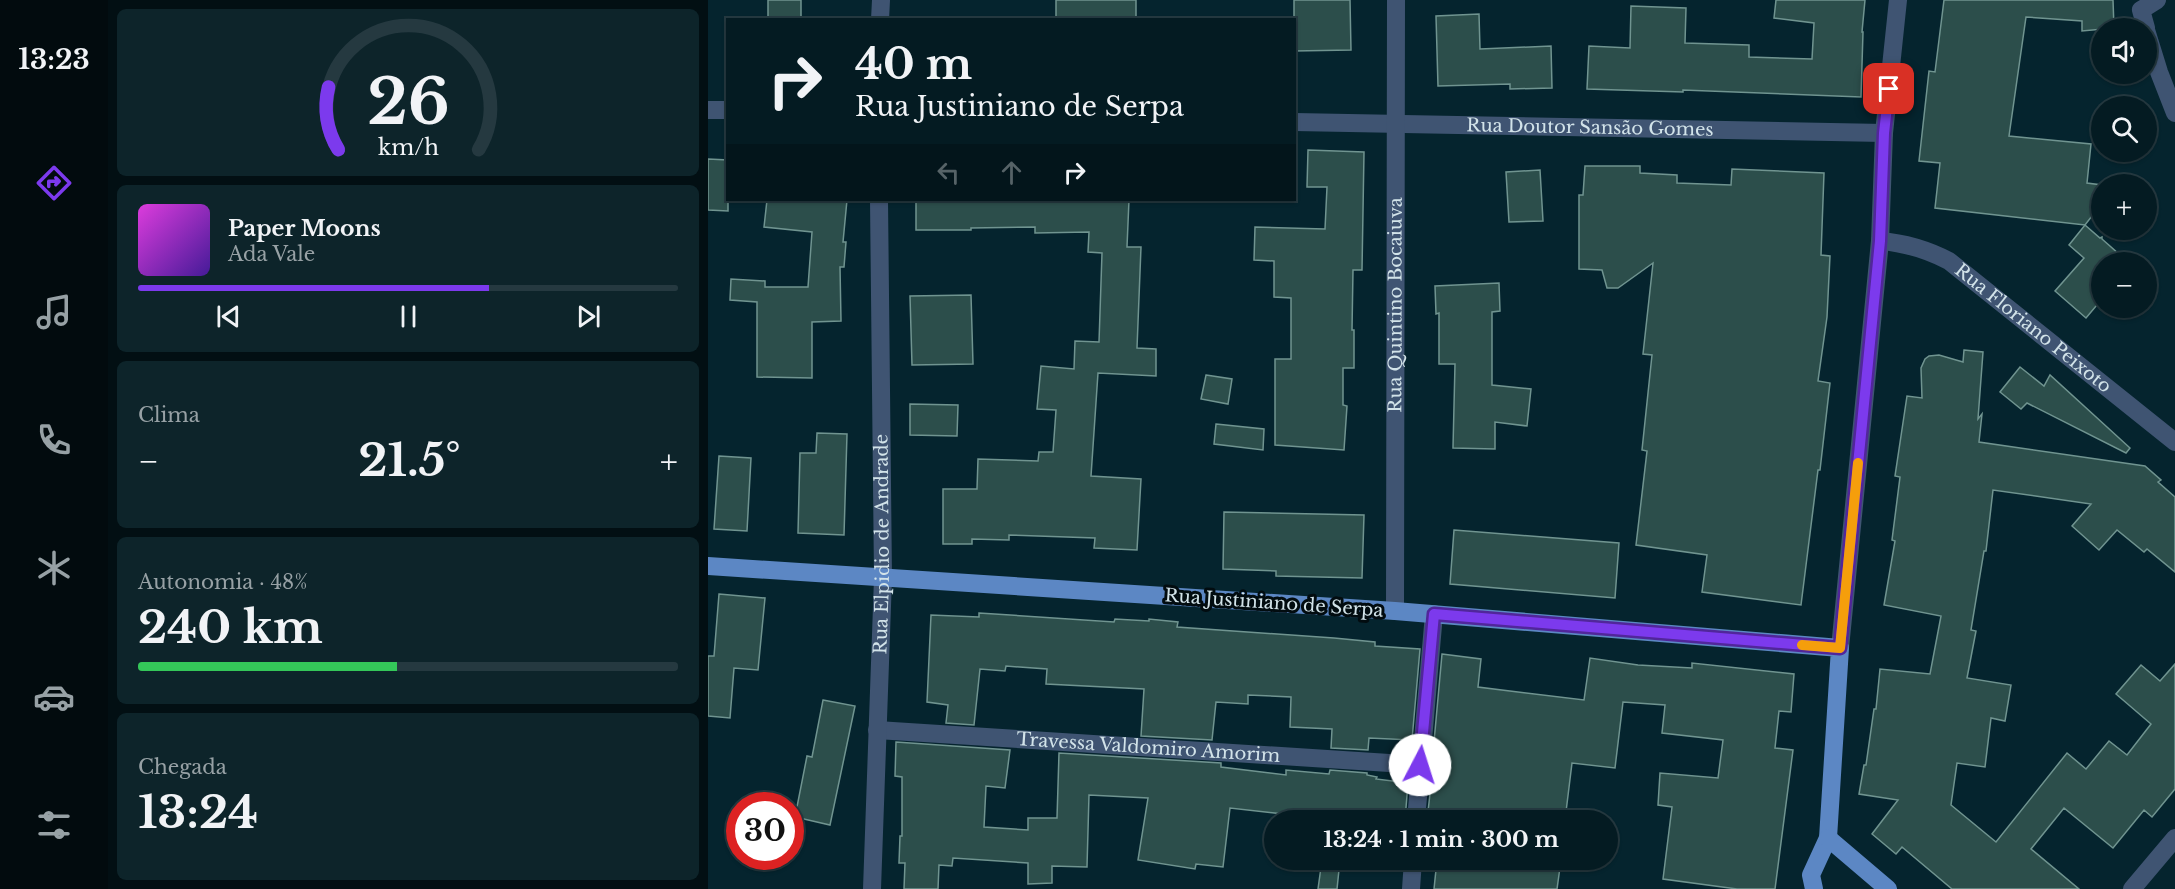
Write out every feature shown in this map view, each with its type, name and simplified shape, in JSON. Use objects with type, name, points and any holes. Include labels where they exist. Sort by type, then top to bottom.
[{"type":"main road","name":"Rua Justiniano de Serpa","points":[[708,566],[1395,611],[1840,648]]},
{"type":"main road","points":[[1814,889],[1811,875],[1828,838],[1840,648]]},
{"type":"main road","points":[[1828,838],[1887,889]]},
{"type":"street","points":[[880,18],[881,0]]},
{"type":"street","name":"Rua Quintino Bocaiuva","points":[[1395,611],[1396,0]]},
{"type":"street","points":[[1840,648],[1880,241],[1884,133],[1898,0]]},
{"type":"street","points":[[2143,18],[2141,10],[2157,0]]},
{"type":"street","points":[[2157,65],[2175,113]]},
{"type":"street","points":[[708,110],[726,110]]},
{"type":"street","name":"Rua Doutor Sansão Gomes","points":[[1296,122],[1884,133]]},
{"type":"street","name":"Rua Elpidio de Andrade","points":[[873,889],[883,578],[879,201]]},
{"type":"street","name":"Rua Floriano Peixoto","points":[[1880,241],[1908,244],[1930,251],[1949,261],[2175,442]]},
{"type":"street","points":[[1417,810],[1434,614]]},
{"type":"street","name":"Travessa Valdomiro Amorim","points":[[877,730],[1420,765]]},
{"type":"street","points":[[2132,889],[2175,838]]},
{"type":"street","points":[[1411,889],[1412,870]]},
{"type":"building","points":[[768,0],[801,0],[801,18],[768,18]]},
{"type":"building","points":[[1056,0],[1136,0],[1136,18],[1056,18]]},
{"type":"building","points":[[1294,0],[1350,0],[1351,50],[1296,51],[1296,18],[1294,18]]},
{"type":"building","points":[[1776,0],[1865,0],[1861,97],[1683,90],[1683,92],[1587,89],[1589,46],[1630,48],[1631,6],[1686,8],[1685,43],[1749,45],[1749,57],[1812,59],[1814,23],[1774,18]]},
{"type":"building","points":[[1944,0],[2113,0],[2114,18],[2091,18],[2091,30],[2082,31],[2082,21],[2026,17],[2009,136],[2091,144],[2087,183],[2091,184],[2091,217],[2085,225],[1935,208],[1940,163],[1919,161],[1929,71],[1935,72]]},
{"type":"building","points":[[1479,14],[1480,49],[1551,46],[1552,88],[1510,89],[1510,84],[1438,86],[1436,16]]},
{"type":"building","points":[[1308,150],[1364,152],[1362,270],[1353,270],[1354,368],[1343,368],[1343,405],[1347,406],[1344,450],[1275,445],[1275,359],[1291,359],[1291,298],[1274,297],[1274,261],[1254,260],[1255,227],[1325,229],[1327,187],[1307,187]]},
{"type":"building","points":[[708,159],[726,160],[728,211],[708,210]]},
{"type":"building","points":[[1585,166],[1640,166],[1640,173],[1677,175],[1677,183],[1731,185],[1732,169],[1824,173],[1821,255],[1830,256],[1827,317],[1818,381],[1830,383],[1801,605],[1702,592],[1707,555],[1636,545],[1647,451],[1642,450],[1652,355],[1643,354],[1653,263],[1618,288],[1607,288],[1602,270],[1579,269],[1579,195],[1583,195]]},
{"type":"building","points":[[1540,170],[1543,221],[1509,222],[1506,172]]},
{"type":"building","points":[[767,201],[847,201],[843,242],[846,242],[844,267],[840,267],[841,321],[812,322],[812,378],[757,377],[757,302],[730,300],[731,279],[765,281],[765,287],[808,287],[812,232],[764,227]]},
{"type":"building","points":[[916,201],[1129,201],[1127,247],[1141,247],[1137,348],[1156,349],[1156,376],[1098,373],[1091,476],[1141,479],[1137,550],[1094,548],[1095,538],[1009,535],[1009,540],[972,539],[972,544],[943,544],[943,489],[977,489],[978,459],[1038,461],[1039,452],[1053,452],[1056,410],[1037,409],[1041,366],[1074,369],[1075,341],[1099,342],[1102,253],[1088,252],[1089,232],[1035,233],[1035,227],[916,230]]},
{"type":"building","points":[[2085,225],[2091,230],[2091,240],[2103,240],[2117,252],[2091,252],[2091,312],[2086,318],[2055,291],[2084,258],[2069,245]]},
{"type":"building","points":[[1499,283],[1500,311],[1492,312],[1492,385],[1531,389],[1527,426],[1495,422],[1495,449],[1453,448],[1455,364],[1439,364],[1439,313],[1436,314],[1435,286]]},
{"type":"building","points":[[971,295],[973,364],[912,365],[910,296]]},
{"type":"building","points":[[1964,350],[1983,352],[1978,419],[1982,414],[1979,442],[2145,466],[2175,497],[2175,572],[2147,549],[2144,552],[2117,530],[2099,550],[2072,526],[2091,504],[1993,490],[1986,551],[1984,551],[1971,630],[1976,631],[1967,678],[2011,685],[2005,721],[1991,718],[1985,767],[1957,763],[1951,805],[1996,842],[2067,753],[2086,769],[2109,741],[2127,755],[2151,724],[2116,694],[2141,665],[2160,681],[2175,664],[2175,789],[2152,817],[2144,810],[2113,848],[2064,808],[2031,849],[2079,889],[1952,889],[1902,847],[1896,854],[1872,834],[1898,800],[1859,794],[1864,765],[1866,765],[1874,709],[1876,709],[1880,669],[1930,674],[1941,616],[1884,605],[1895,541],[1892,540],[1900,477],[1895,476],[1907,396],[1922,398],[1921,368],[1925,359],[1939,355],[1963,362]]},
{"type":"building","points":[[2020,367],[2044,386],[2050,375],[2130,448],[2126,453],[2027,403],[2021,409],[2000,392]]},
{"type":"building","points":[[1206,375],[1232,379],[1228,404],[1201,399]]},
{"type":"building","points":[[910,404],[958,405],[957,436],[910,435]]},
{"type":"building","points":[[1216,424],[1264,429],[1263,450],[1214,444]]},
{"type":"building","points":[[817,433],[847,434],[844,535],[798,533],[800,453],[816,453]]},
{"type":"building","points":[[719,456],[751,458],[747,531],[714,529]]},
{"type":"building","points":[[1224,512],[1364,515],[1362,578],[1276,576],[1276,571],[1223,569]]},
{"type":"building","points":[[1454,530],[1619,543],[1615,598],[1450,584]]},
{"type":"building","points":[[719,594],[765,598],[758,670],[734,668],[730,718],[708,716],[708,656],[714,656]]},
{"type":"building","points":[[979,613],[1114,622],[1115,619],[1149,621],[1149,619],[1178,622],[1177,627],[1334,638],[1375,642],[1375,646],[1420,649],[1412,740],[1369,738],[1368,750],[1331,748],[1332,729],[1290,727],[1291,697],[1248,695],[1248,704],[1216,702],[1212,740],[1141,736],[1144,689],[1046,684],[1047,669],[1006,666],[1005,671],[980,669],[974,725],[946,723],[948,705],[927,702],[931,615],[979,617]]},
{"type":"building","points":[[1442,654],[1481,659],[1478,687],[1584,700],[1590,658],[1638,665],[1692,668],[1692,663],[1794,674],[1791,712],[1779,711],[1775,748],[1793,750],[1775,889],[1737,889],[1663,879],[1672,807],[1658,805],[1660,773],[1718,778],[1723,740],[1662,733],[1665,705],[1623,702],[1615,768],[1572,763],[1566,810],[1428,810],[1436,742],[1434,742]]},
{"type":"building","points":[[823,700],[855,706],[830,825],[804,819],[804,792],[800,792],[807,756],[812,757]]},
{"type":"building","points":[[896,742],[1010,750],[1005,788],[986,786],[984,827],[1028,830],[1028,818],[1057,818],[1059,753],[1221,763],[1221,767],[1286,775],[1286,770],[1329,774],[1330,770],[1367,773],[1367,775],[1377,777],[1376,779],[1408,783],[1406,810],[1264,810],[1264,812],[1230,808],[1223,867],[1196,864],[1195,869],[1138,860],[1148,798],[1089,795],[1087,867],[1052,866],[1052,883],[1028,884],[1028,863],[953,858],[952,866],[939,865],[938,889],[904,889],[905,863],[899,863],[900,836],[902,836],[902,777],[895,776]]},
{"type":"building","points":[[1321,870],[1339,870],[1337,889],[1318,889]]},
{"type":"building","points":[[1436,870],[1560,870],[1557,889],[1434,889]]},
{"type":"slow traffic","points":[[1802,645],[1840,648],[1858,463]]},
{"type":"route","points":[[1420,765],[1434,614],[1840,648],[1880,241],[1884,133],[1889,89]]}]
